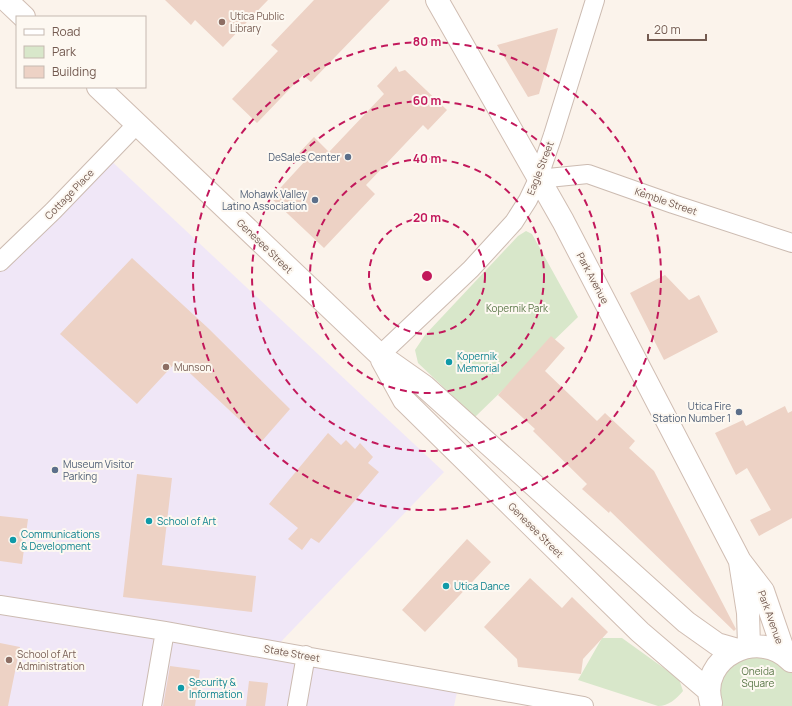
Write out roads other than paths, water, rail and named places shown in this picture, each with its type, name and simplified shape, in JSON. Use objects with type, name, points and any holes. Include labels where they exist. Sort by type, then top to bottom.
[{"type":"main road","points":[[6,0],[23,16]]},
{"type":"main road","name":"Park Avenue","points":[[436,0],[538,180],[563,221],[740,561],[763,591],[790,660]]},
{"type":"main road","name":"Genesee Street","points":[[99,88],[380,355],[424,386],[686,622],[717,644],[743,648],[761,646],[774,649],[790,660]]},
{"type":"main road","name":"Genesee Street","points":[[380,355],[404,400],[709,700]]},
{"type":"main road","name":"Park Avenue","points":[[740,561],[748,613],[743,648]]},
{"type":"main road","points":[[709,700],[712,678],[717,666],[726,656],[743,648]]},
{"type":"street","name":"Eagle Street","points":[[380,355],[471,269],[514,222],[528,200],[538,180],[595,0]]},
{"type":"street","name":"Cottage Place","points":[[0,262],[53,211],[137,124]]},
{"type":"street","name":"Kemble Street","points":[[538,180],[588,174],[792,243]]},
{"type":"street","name":"State Street","points":[[0,605],[165,631],[584,706]]},
{"type":"street","points":[[152,706],[165,631]]},
{"type":"street","points":[[297,706],[306,656]]},
{"type":"place","name":"Utica Public Library","points":[[222,22]]},
{"type":"place","name":"DeSales Center","points":[[348,157]]},
{"type":"place","name":"Mohawk Valley Latino Association","points":[[315,200]]},
{"type":"place","name":"Kopernik Memorial","points":[[449,362]]},
{"type":"place","name":"Munson","points":[[166,367]]},
{"type":"place","name":"Utica Fire Station Number 1","points":[[739,412]]},
{"type":"place","name":"Museum Visitor Parking","points":[[55,470]]},
{"type":"place","name":"School of Art","points":[[149,521]]},
{"type":"place","name":"Communications & Development","points":[[13,540]]},
{"type":"place","name":"Utica Dance","points":[[446,586]]},
{"type":"place","name":"School of Art Administration","points":[[9,660]]},
{"type":"place","name":"Security & Information","points":[[181,688]]},
{"type":"park label","name":"Kopernik Park","points":[[517,308]]},
{"type":"park label","name":"Oneida Square","points":[[758,676]]}]
